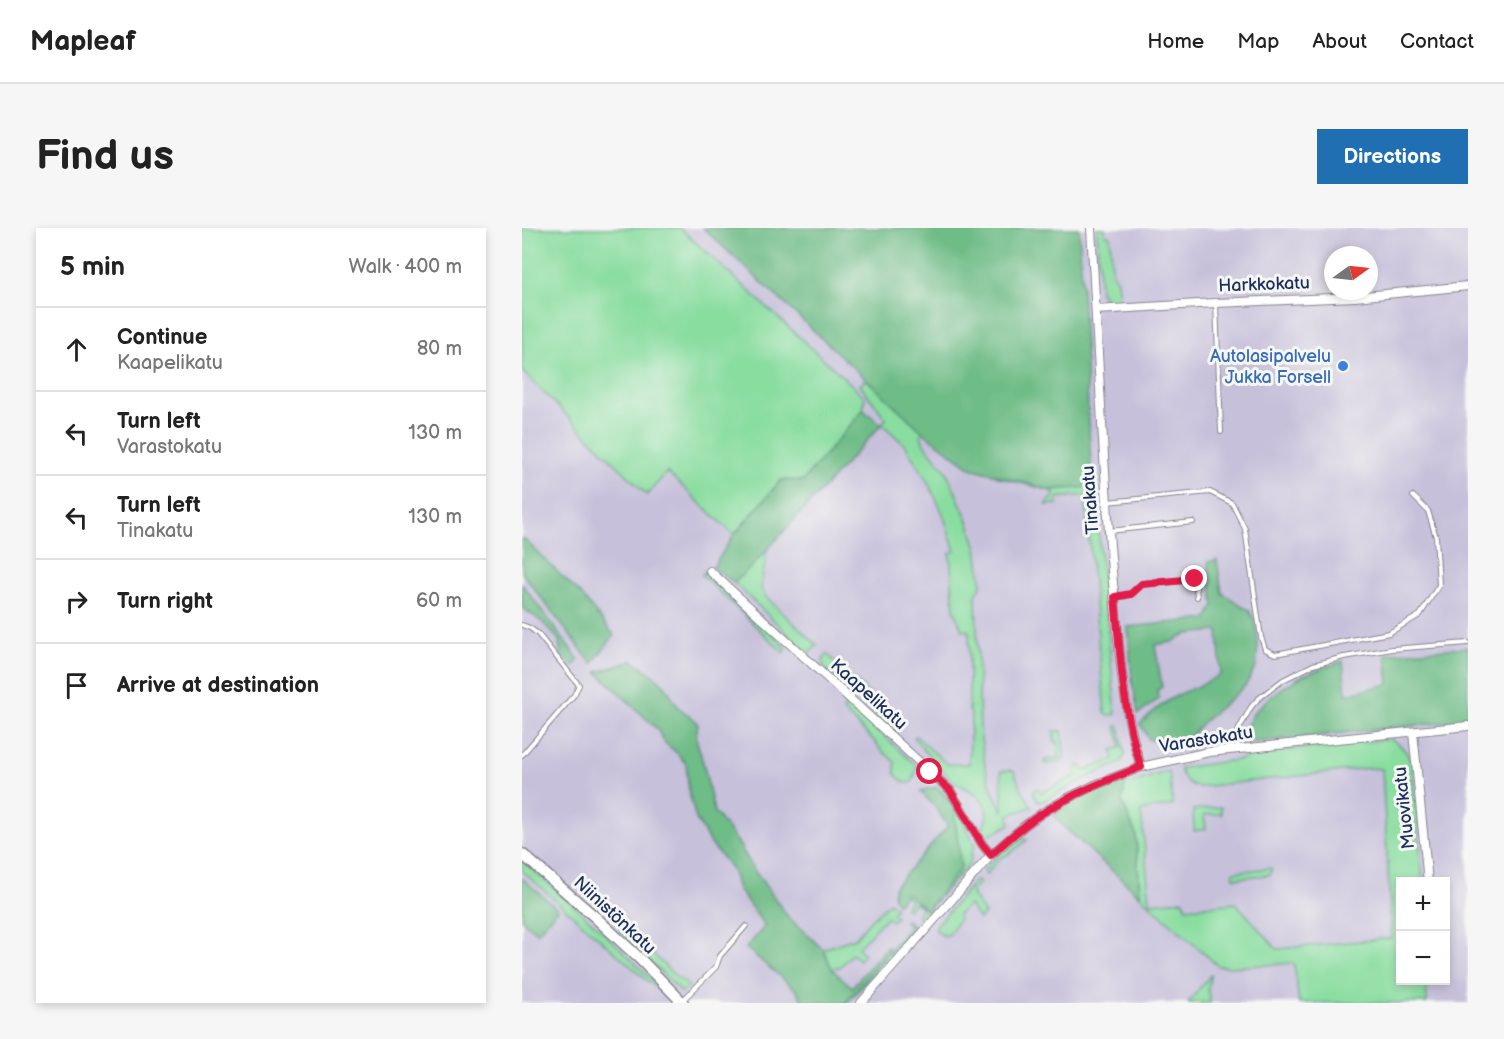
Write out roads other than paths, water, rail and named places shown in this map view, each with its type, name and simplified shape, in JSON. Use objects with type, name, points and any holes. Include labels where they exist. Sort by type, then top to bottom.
[{"type":"street","name":"Tinakatu","points":[[1091,228],[1106,502],[1125,700],[1141,767]]},
{"type":"street","name":"Harkkokatu","points":[[1096,310],[1355,297],[1468,286]]},
{"type":"street","name":"Kaapelikatu","points":[[710,571],[950,790],[991,855]]},
{"type":"street","name":"Varastokatu","points":[[861,1003],[991,855],[1023,827],[1058,804],[1095,785],[1141,767],[1209,752],[1468,726]]},
{"type":"street","name":"Muovikatu","points":[[1413,732],[1428,877]]},
{"type":"street","name":"Niinistönkatu","points":[[522,854],[603,924],[682,1002]]},
{"type":"lane","points":[[1216,303],[1221,432]]},
{"type":"lane","points":[[1106,502],[1210,492],[1232,502],[1245,529],[1261,637],[1265,649],[1275,654],[1389,633],[1420,615],[1439,585],[1437,547],[1428,511],[1413,496]]},
{"type":"lane","points":[[1109,531],[1193,522]]},
{"type":"lane","points":[[1115,597],[1131,594],[1142,584],[1195,579],[1197,597]]},
{"type":"lane","points":[[522,625],[538,634],[579,684],[574,695],[522,755]]},
{"type":"lane","points":[[1239,750],[1237,736],[1251,707],[1282,680],[1313,665],[1392,649],[1468,643]]},
{"type":"lane","points":[[682,1002],[708,977],[716,967],[720,956],[746,926]]},
{"type":"place","name":"Autolasipalvelu Jukka Forsell","points":[[1343,366]]}]
